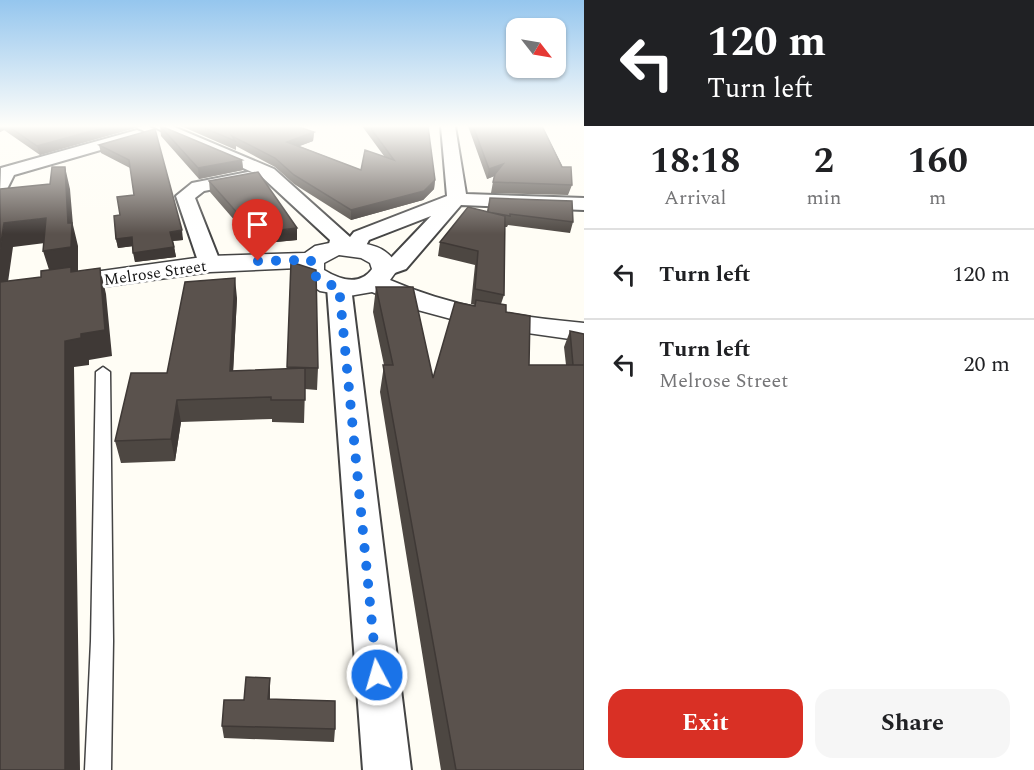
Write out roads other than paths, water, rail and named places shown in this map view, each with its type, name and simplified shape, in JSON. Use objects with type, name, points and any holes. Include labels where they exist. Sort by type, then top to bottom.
[{"type":"street","points":[[4,180],[59,162]]},
{"type":"street","points":[[243,162],[268,173],[341,239],[347,248]]},
{"type":"street","points":[[380,276],[384,262],[375,255],[347,248],[324,251],[311,260],[311,273],[317,279],[339,287],[353,288],[380,276],[398,264],[457,199],[452,162]]},
{"type":"street","points":[[210,264],[185,196],[198,187],[268,173]]},
{"type":"street","points":[[347,248],[360,236],[457,199],[584,204]]},
{"type":"street","name":"Melrose Street","points":[[0,293],[210,264],[311,260]]},
{"type":"street","points":[[380,276],[429,304],[516,324],[584,332]]},
{"type":"street","points":[[339,287],[387,770]]},
{"type":"lane","points":[[99,770],[103,372]]}]
